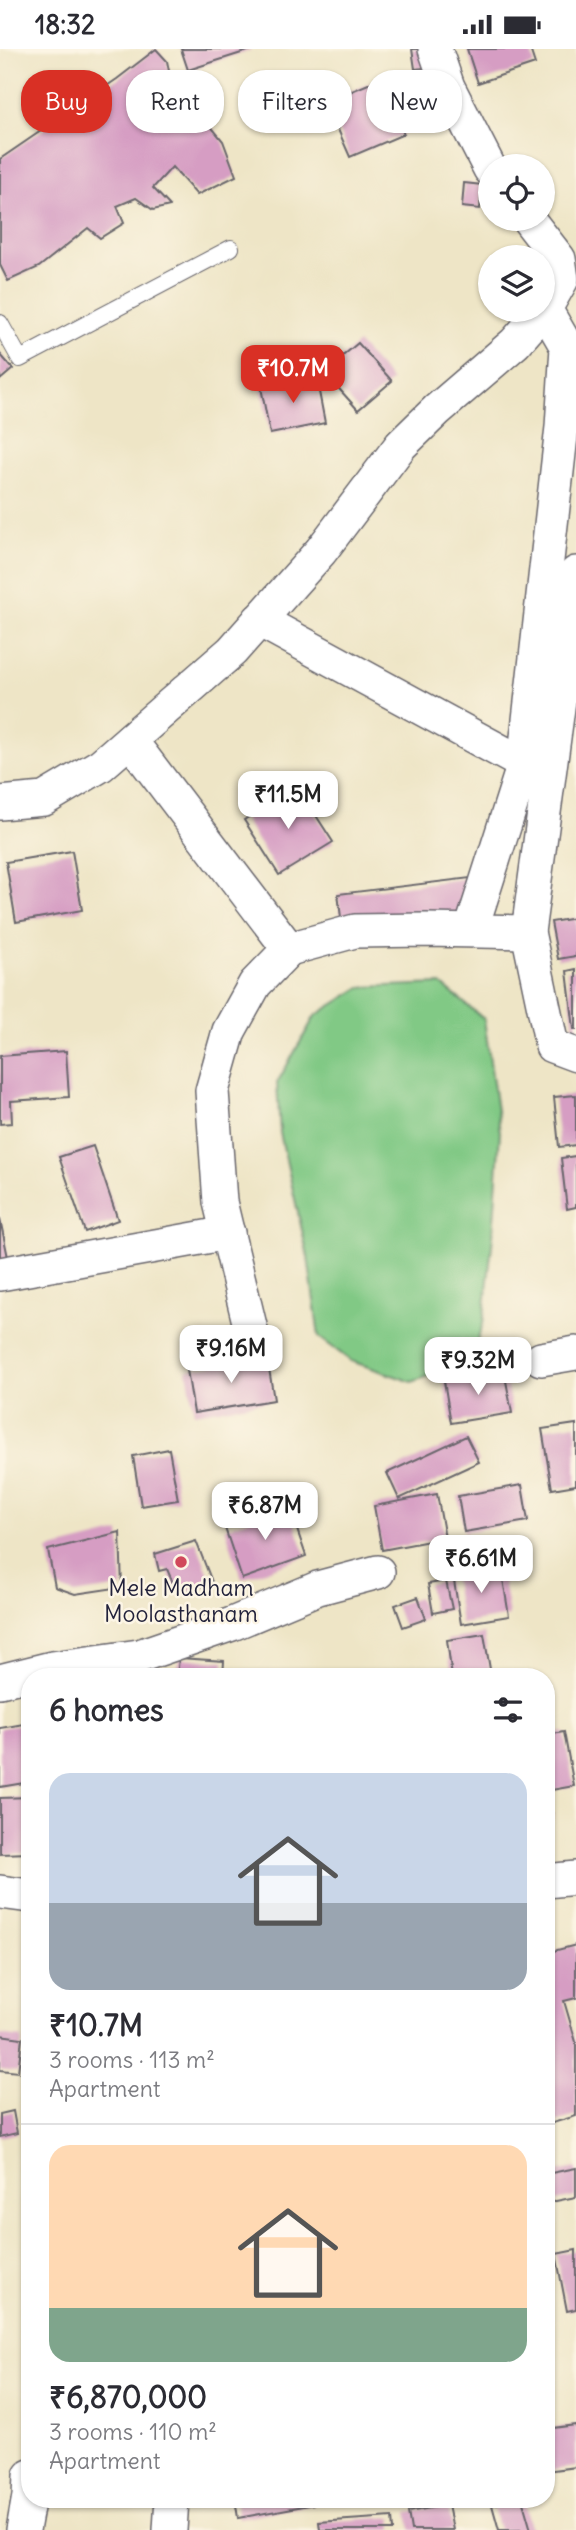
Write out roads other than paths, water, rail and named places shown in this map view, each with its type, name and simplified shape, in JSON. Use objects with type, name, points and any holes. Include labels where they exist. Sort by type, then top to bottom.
[{"type":"street","points":[[435,49],[448,87],[482,154]]},
{"type":"street","points":[[537,231],[569,277],[555,296]]},
{"type":"street","points":[[0,803],[44,799],[102,765],[233,651],[321,551],[401,445],[437,409],[515,343],[534,322]]},
{"type":"street","points":[[471,930],[524,764],[552,513],[569,426],[567,347],[553,322]]},
{"type":"street","points":[[552,513],[576,572],[528,932],[552,1047],[576,1055]]},
{"type":"street","points":[[259,621],[524,764]]},
{"type":"street","points":[[130,740],[289,949]]},
{"type":"street","points":[[256,1352],[220,1202],[212,1091],[229,1031],[255,984],[289,949],[355,931],[528,932]]},
{"type":"street","points":[[0,1273],[228,1233]]},
{"type":"street","points":[[541,1359],[576,1353]]},
{"type":"street","points":[[52,1668],[139,1656],[232,1624],[318,1588],[378,1572]]},
{"type":"street","points":[[0,1681],[21,1676]]},
{"type":"street","points":[[555,1880],[576,1878]]},
{"type":"street","points":[[0,1892],[21,1895]]},
{"type":"street","points":[[23,2530],[27,2508]]},
{"type":"street","points":[[170,2530],[171,2508]]},
{"type":"lane","points":[[0,323],[20,359],[231,248]]},
{"type":"place","name":"Mele Madham Moolasthanam","points":[[181,1562]]}]
